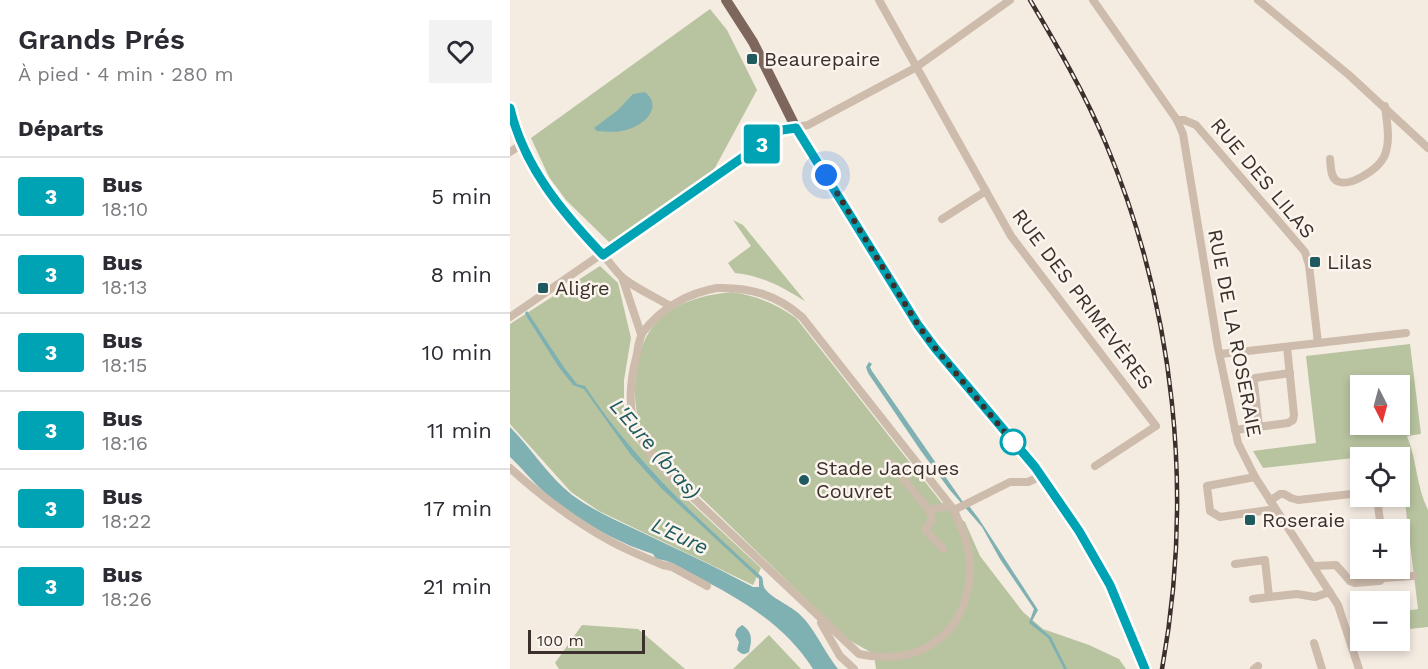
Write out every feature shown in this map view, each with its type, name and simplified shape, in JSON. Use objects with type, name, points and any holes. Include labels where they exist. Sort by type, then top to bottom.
[{"type":"main road","points":[[726,0],[753,42],[796,128],[918,325],[1041,476],[1101,566],[1145,669]]},
{"type":"street","name":"RUE DES PRIMEVÈRES","points":[[879,0],[1011,236],[1156,426],[1095,466]]},
{"type":"street","points":[[510,317],[782,130],[818,121],[915,68],[1011,0]]},
{"type":"street","name":"RUE DE LA ROSERAIE","points":[[1093,0],[1177,120],[1183,134],[1218,348],[1235,430],[1243,456],[1338,604],[1359,669]]},
{"type":"street","points":[[1258,0],[1385,106],[1428,148]]},
{"type":"street","points":[[1330,159],[1332,176],[1337,181],[1346,183],[1355,181],[1383,159],[1388,135],[1385,106]]},
{"type":"street","points":[[510,108],[522,144],[544,186],[579,230],[622,277],[670,306]]},
{"type":"street","name":"RUE DES LILAS","points":[[1177,120],[1196,125],[1305,252],[1309,265],[1318,343]]},
{"type":"street","points":[[1388,135],[1397,129],[1406,127]]},
{"type":"street","points":[[510,152],[522,144]]},
{"type":"street","points":[[942,219],[986,191]]},
{"type":"street","points":[[622,277],[641,334],[631,375],[630,394],[632,416],[638,435],[646,448],[670,476],[859,654],[878,666],[907,663],[930,653],[949,634],[963,610],[970,577],[967,541],[952,508],[812,330],[791,307],[772,296],[733,288],[704,291],[670,306],[641,334]]},
{"type":"street","points":[[1221,354],[1406,333]]},
{"type":"street","points":[[1235,430],[1288,423],[1293,420],[1287,347]]},
{"type":"street","points":[[1259,427],[1255,378],[1290,373]]},
{"type":"street","points":[[889,462],[929,510],[932,520],[925,530],[943,549]]},
{"type":"street","points":[[510,468],[548,501],[590,529],[707,586]]},
{"type":"street","points":[[929,510],[965,505],[1010,482],[1028,482],[1041,476]]},
{"type":"street","points":[[1255,477],[1207,486],[1210,511],[1220,517],[1275,509]]},
{"type":"street","points":[[1270,501],[1280,494],[1298,500],[1350,494]]},
{"type":"street","points":[[1235,564],[1265,560],[1269,597]]},
{"type":"street","points":[[1314,566],[1336,565],[1355,583],[1382,579]]},
{"type":"street","points":[[1252,599],[1297,594],[1315,597],[1330,592]]},
{"type":"street","points":[[816,615],[840,656],[854,669]]},
{"type":"street","points":[[1314,643],[1322,669]]},
{"type":"green space","points":[[710,9],[727,30],[757,90],[710,177],[611,244],[566,200],[549,177],[531,138]]},
{"type":"green space","points":[[733,220],[743,225],[805,301],[772,283],[735,273],[728,263],[751,246]]},
{"type":"green space","points":[[600,266],[618,283],[631,338],[624,380],[624,407],[631,436],[691,503],[761,568],[753,585],[599,511],[571,492],[510,424],[510,324]]},
{"type":"green space","name":"Stade Jacques Couvret","points":[[732,292],[766,301],[796,318],[941,502],[965,522],[980,556],[1023,612],[1043,629],[1089,645],[1119,659],[1126,669],[876,669],[874,654],[847,639],[648,446],[644,437],[636,409],[635,389],[641,351],[648,334],[664,315],[674,308],[696,299]]},
{"type":"green space","points":[[1410,344],[1421,434],[1407,436],[1413,454],[1421,492],[1428,510],[1428,627],[1410,629],[1410,610],[1418,609],[1410,543],[1410,519],[1407,519],[1406,507],[1410,507],[1410,447],[1350,447],[1350,458],[1263,468],[1253,451],[1316,443],[1306,356]]},
{"type":"green space","points":[[582,625],[638,629],[685,669],[559,669],[555,663]]},
{"type":"green space","points":[[769,635],[801,669],[733,669]]},
{"type":"water","points":[[645,92],[650,97],[652,108],[643,122],[628,130],[610,132],[597,131],[594,128],[618,110],[633,94]]},
{"type":"water","points":[[527,311],[563,366],[577,384],[585,386],[624,439],[690,510],[762,577],[764,587],[774,598],[801,615],[838,669],[813,669],[789,639],[760,614],[728,593],[676,565],[656,559],[653,554],[595,528],[554,501],[510,457],[510,427],[555,479],[580,501],[753,587],[759,587],[759,579],[661,488],[631,455],[584,389],[573,385],[558,366],[527,317],[525,313]]},
{"type":"water","points":[[869,362],[872,364],[870,367],[872,371],[963,502],[979,519],[1038,610],[1032,621],[1051,637],[1067,669],[1064,669],[1048,638],[1029,623],[1034,609],[1000,559],[982,527],[949,489],[868,373],[866,367]]},
{"type":"water","points":[[742,625],[751,637],[749,652],[744,654],[737,650],[739,642],[735,635],[737,629]]},
{"type":"railway","points":[[1030,0],[1071,71],[1106,144],[1130,207],[1148,271],[1162,336],[1172,402],[1177,469],[1172,603],[1162,669]]},
{"type":"bus line","name":"3","points":[[510,108],[522,144],[544,186],[579,230],[603,255],[782,130],[796,128],[918,325],[1035,467],[1079,531],[1101,566],[1145,669]]},
{"type":"place","name":"Beaurepaire","points":[[752,59]]},
{"type":"place","name":"Lilas","points":[[1315,262]]},
{"type":"place","name":"Aligre","points":[[543,288]]},
{"type":"place","name":"Stade Jacques Couvret","points":[[804,480]]},
{"type":"place","name":"Roseraie","points":[[1250,520]]},
{"type":"route","points":[[826,175],[918,325],[1013,442]]},
{"type":"water label","name":"L'Eure (bras)","points":[[655,449]]},
{"type":"water label","name":"L'Eure","points":[[680,536]]}]
